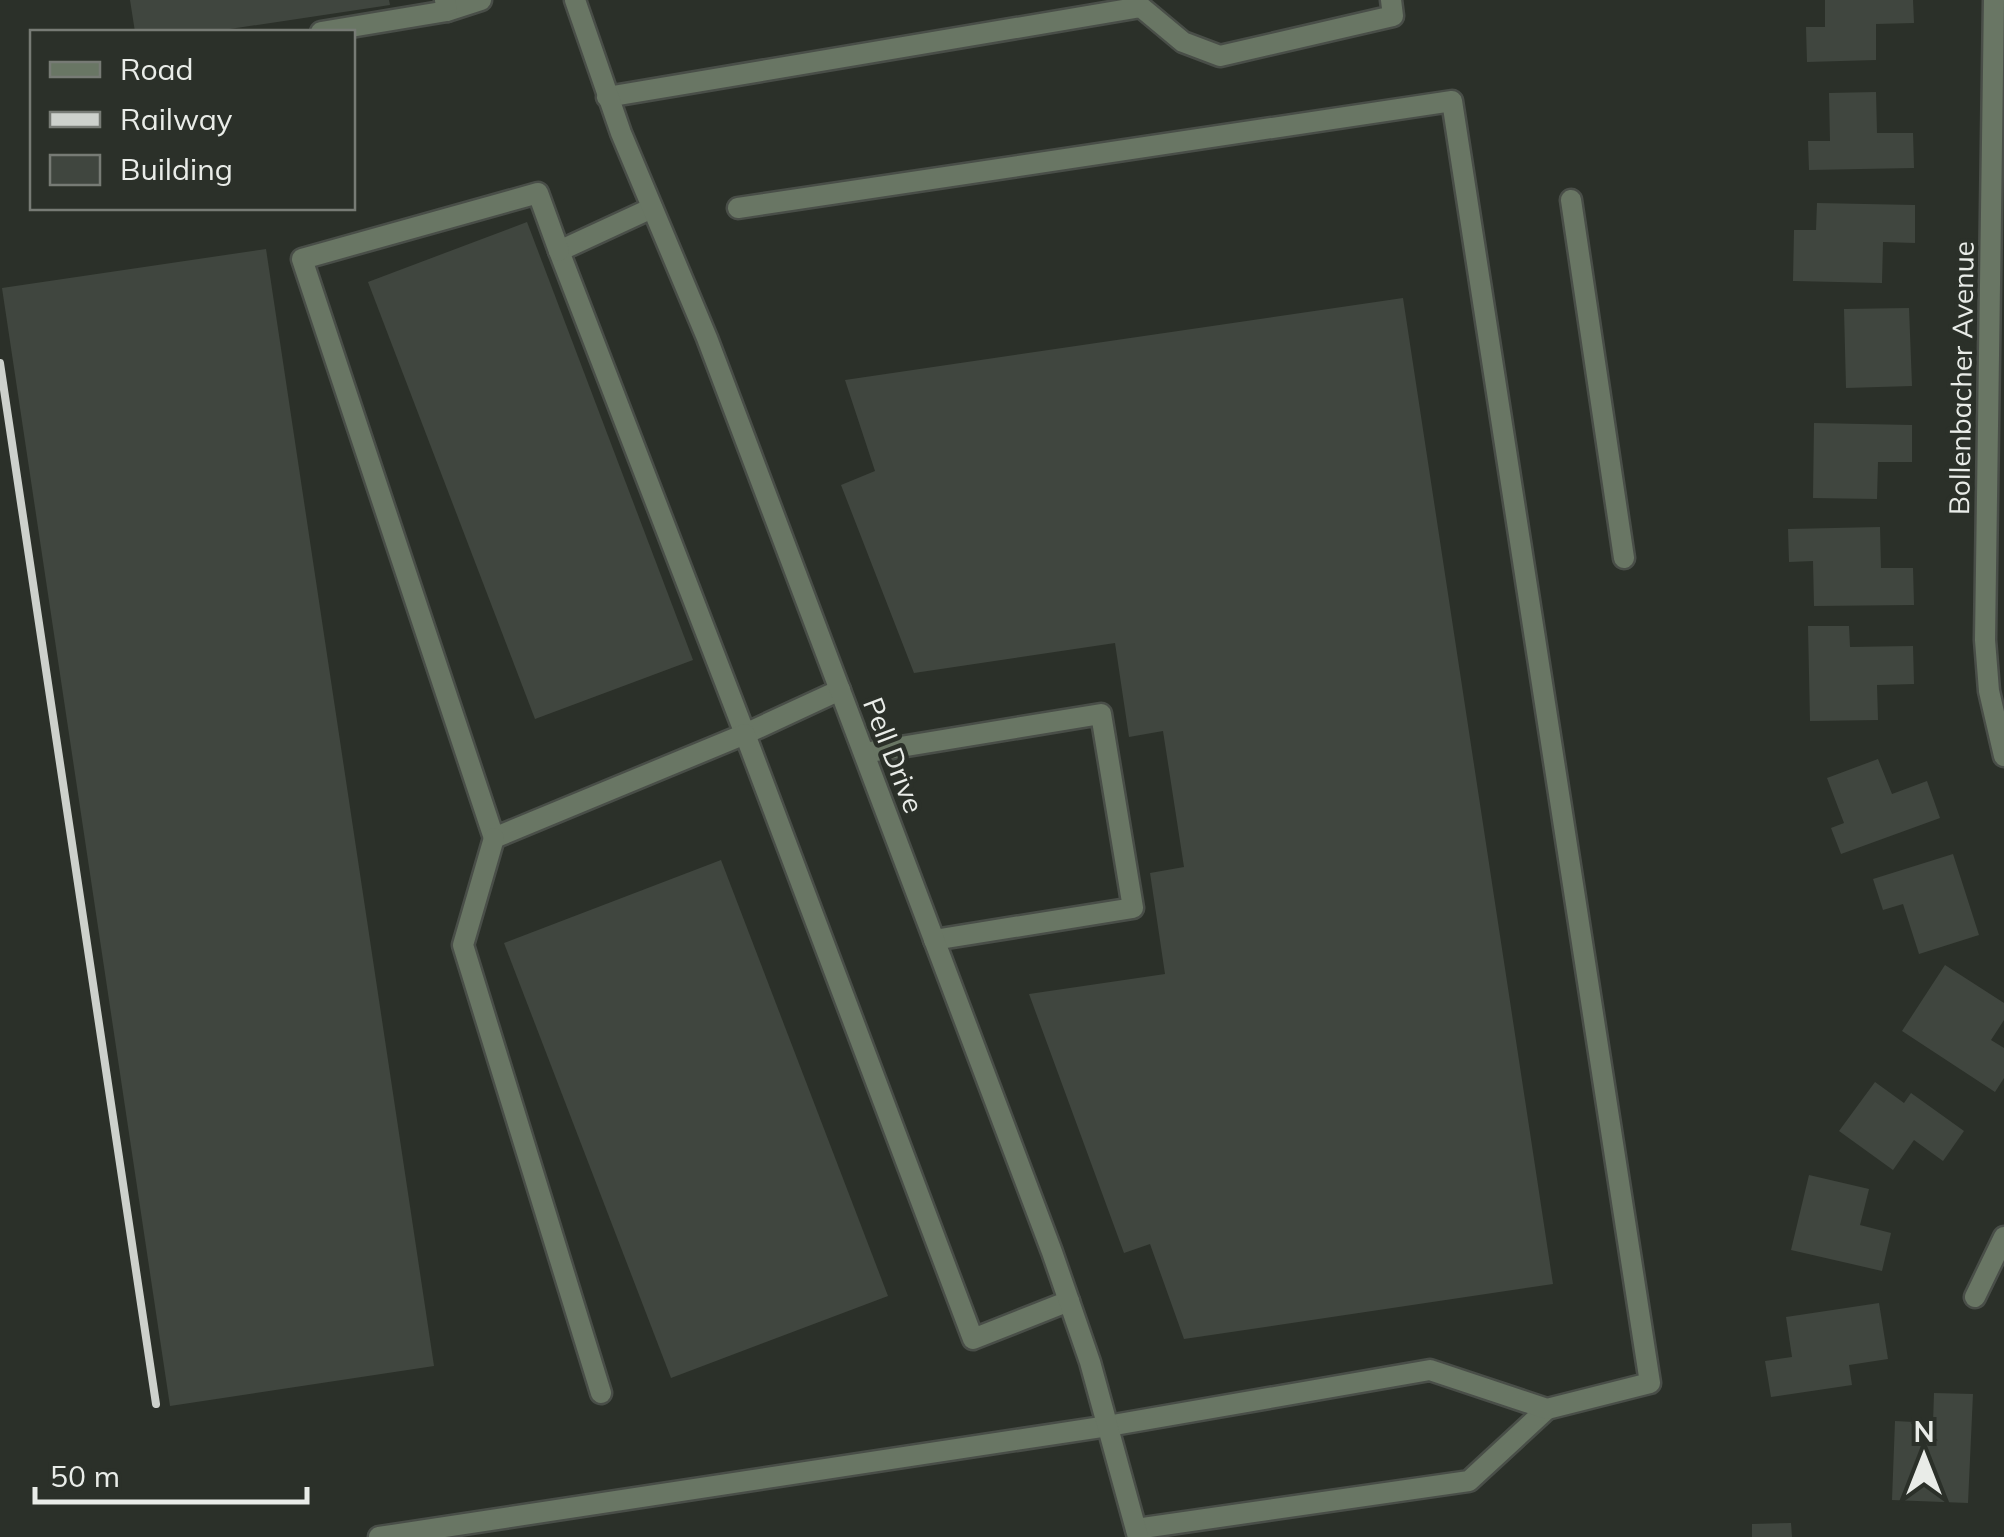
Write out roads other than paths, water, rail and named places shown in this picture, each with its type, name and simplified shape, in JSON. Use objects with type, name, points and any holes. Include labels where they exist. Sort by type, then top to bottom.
[{"type":"street","points":[[331,30],[481,0]]},
{"type":"street","name":"Pell Drive","points":[[575,0],[608,96],[707,338],[1069,1301],[1137,1533]]},
{"type":"street","points":[[608,96],[1142,7],[1182,42],[1220,56],[1394,16],[1391,0]]},
{"type":"street","name":"Bollenbacher Avenue","points":[[1994,0],[1996,455],[1985,640],[1989,692],[2004,756]]},
{"type":"street","points":[[738,208],[1452,101],[1650,1383],[1546,1409],[1468,1481],[1137,1533]]},
{"type":"street","points":[[601,1393],[463,944],[494,838],[302,259],[538,193],[973,1339],[1069,1301]]},
{"type":"street","points":[[1570,200],[1624,558]]},
{"type":"street","points":[[559,251],[652,208]]},
{"type":"street","points":[[494,838],[746,734],[840,690]]},
{"type":"street","points":[[864,753],[1101,714],[1133,908],[934,940]]},
{"type":"street","points":[[1975,1296],[2004,1237]]},
{"type":"street","points":[[379,1537],[1108,1426],[1430,1370],[1546,1409]]},
{"type":"railway","points":[[0,363],[156,1404]]}]
